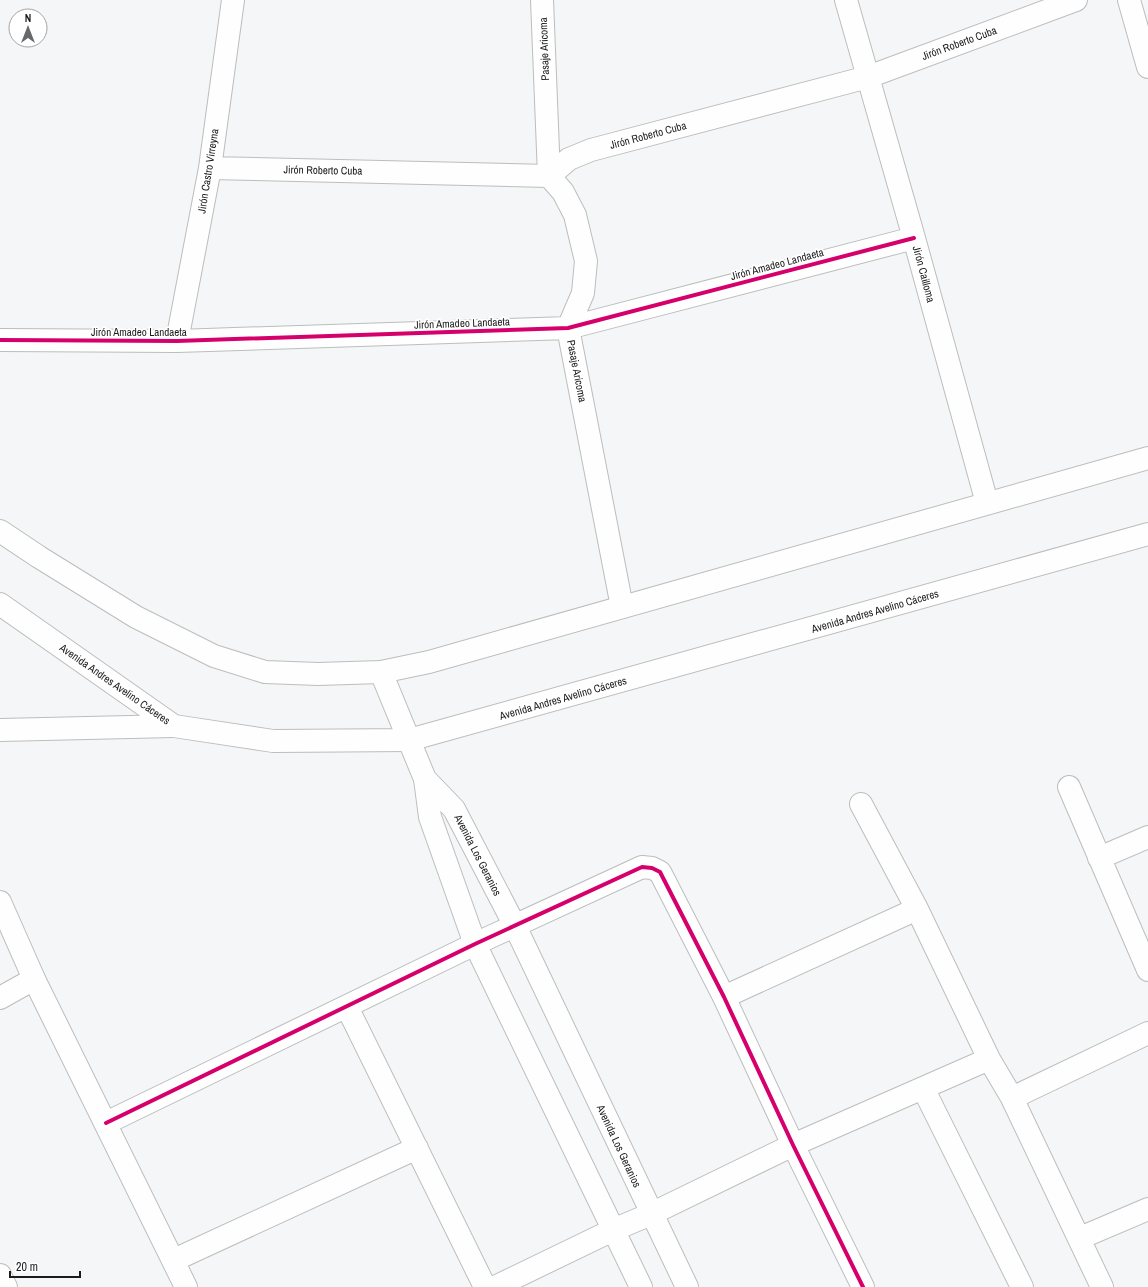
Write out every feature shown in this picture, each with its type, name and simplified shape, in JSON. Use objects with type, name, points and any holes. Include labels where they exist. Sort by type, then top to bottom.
[{"type":"street","name":"Jirón Castro Virreyna","points":[[177,341],[210,168],[233,0]]},
{"type":"street","name":"Pasaje Aricoma","points":[[542,0],[549,176],[563,192],[575,215],[586,261],[583,293],[568,328],[622,607]]},
{"type":"street","name":"Jirón Cailloma","points":[[846,0],[914,238],[987,503]]},
{"type":"street","name":"Jirón Roberto Cuba","points":[[210,168],[549,176],[569,159],[591,150],[868,77],[1076,0]]},
{"type":"street","points":[[1130,0],[1148,68]]},
{"type":"street","name":"Jirón Amadeo Landaeta","points":[[0,340],[177,341],[568,328],[914,238]]},
{"type":"street","points":[[0,531],[136,617],[214,656],[265,672],[318,674],[381,672],[428,662],[1148,458]]},
{"type":"street","name":"Avenida Andres Avelino Cáceres","points":[[0,604],[174,726],[273,741],[409,740],[1148,534]]},
{"type":"street","points":[[381,672],[425,779],[430,817],[475,944],[642,1287]]},
{"type":"street","points":[[0,730],[174,726]]},
{"type":"street","name":"Avenida Los Geranios","points":[[425,779],[454,809],[515,926],[687,1287]]},
{"type":"street","points":[[1069,787],[1148,970]]},
{"type":"street","points":[[861,804],[917,909],[989,1059],[1012,1098],[1080,1238],[1102,1287]]},
{"type":"street","points":[[1099,858],[1148,837]]},
{"type":"street","points":[[106,1123],[475,944],[642,867],[652,868],[660,872],[724,997],[793,1145],[863,1287]]},
{"type":"street","points":[[0,902],[34,979],[186,1287]]},
{"type":"street","points":[[724,997],[917,909]]},
{"type":"street","points":[[0,998],[34,979]]},
{"type":"street","points":[[347,1007],[485,1287]]},
{"type":"street","points":[[1012,1098],[1148,1033]]},
{"type":"street","points":[[495,1287],[613,1230],[651,1214],[793,1145],[989,1059]]},
{"type":"street","points":[[923,1088],[1022,1287]]},
{"type":"street","points":[[174,1260],[417,1148]]},
{"type":"street","points":[[1080,1238],[1148,1209]]},
{"type":"street","points":[[0,1275],[6,1287]]},
{"type":"cycle path","points":[[0,340],[177,341],[568,328],[914,238]]},
{"type":"cycle path","points":[[106,1123],[475,944],[642,867],[652,868],[660,872],[724,997],[793,1145],[863,1287]]}]
